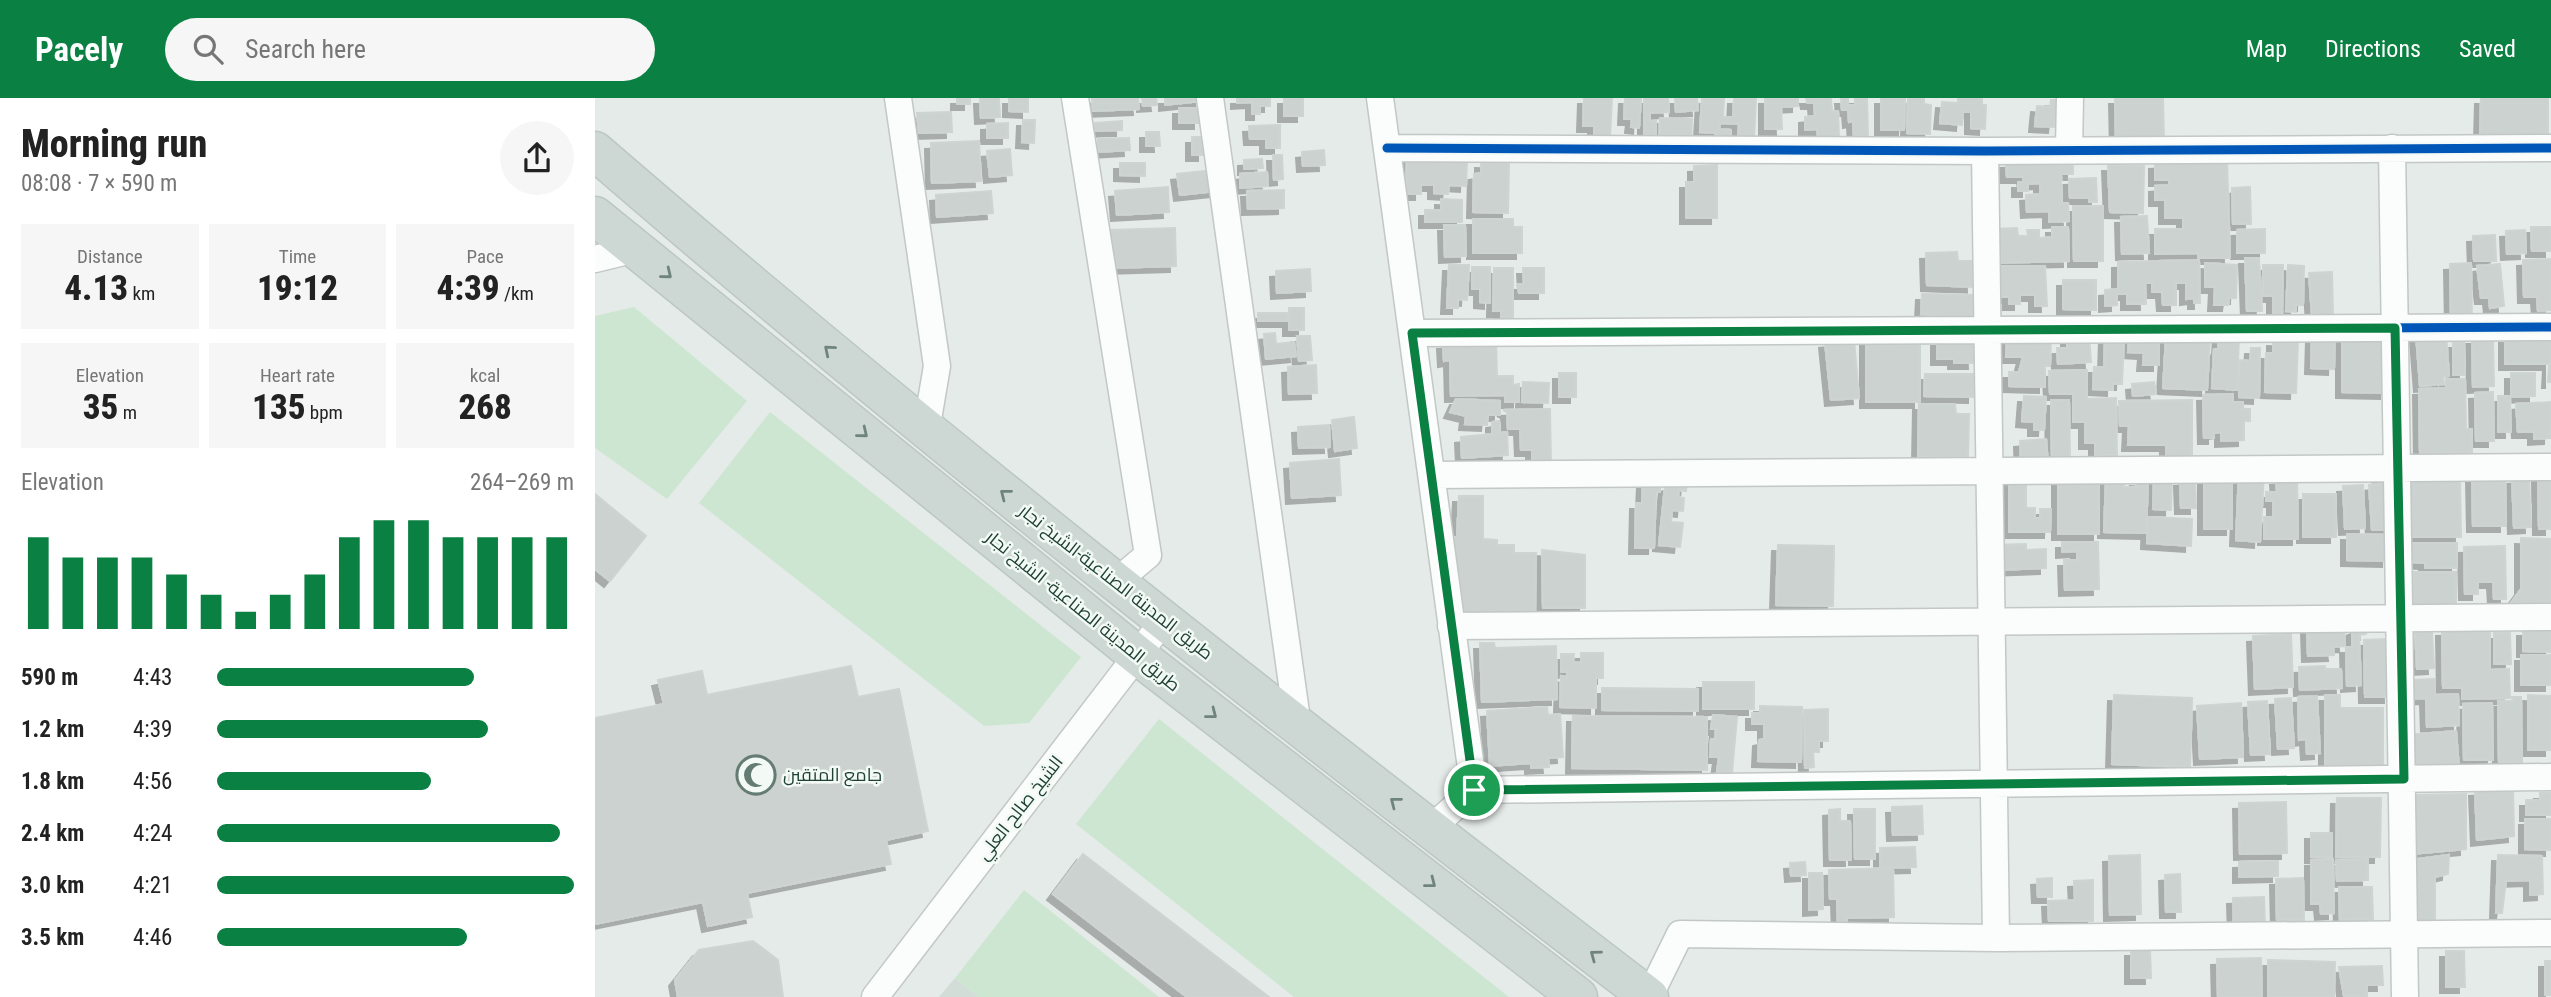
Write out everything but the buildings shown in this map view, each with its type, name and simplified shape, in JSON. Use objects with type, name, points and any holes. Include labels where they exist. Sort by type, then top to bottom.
[{"type":"main road","name":"طريق المدينة الصناعية-الشيخ نجار","points":[[595,151],[926,431],[1298,727],[1649,997]]},
{"type":"main road","name":"طريق المدينة الصناعية- الشيخ نجار","points":[[595,216],[1137,655],[1578,997]]},
{"type":"street","points":[[898,98],[937,366],[926,431]]},
{"type":"street","points":[[1075,98],[1148,555],[1116,582]]},
{"type":"street","points":[[1210,98],[1298,727]]},
{"type":"street","points":[[1380,98],[1474,790]]},
{"type":"street","points":[[2069,149],[2070,98]]},
{"type":"street","points":[[1387,148],[1985,151],[2551,148]]},
{"type":"street","points":[[2392,148],[2404,779],[2405,997]]},
{"type":"street","points":[[1985,151],[1996,938]]},
{"type":"street","points":[[595,259],[636,249]]},
{"type":"street","points":[[1412,333],[2551,327]]},
{"type":"street","points":[[1432,475],[2551,467]]},
{"type":"street","points":[[1451,626],[2551,617]]},
{"type":"street","name":"الشيخ صالح العلي","points":[[875,997],[1165,619]]},
{"type":"street","points":[[1430,830],[1474,790],[2551,777]]},
{"type":"street","points":[[1649,997],[1680,934],[1996,938],[2406,932],[2551,933]]},
{"type":"shaded area","points":[[955,978],[978,997],[939,997]]},
{"type":"green space","points":[[634,307],[747,401],[667,499],[595,448],[595,316]]},
{"type":"green space","points":[[770,412],[1081,657],[1029,723],[984,726],[699,503]]},
{"type":"green space","points":[[1159,719],[1509,997],[1294,997],[1076,824]]},
{"type":"green space","points":[[1024,890],[1159,997],[978,997],[955,978]]},
{"type":"cycle path","points":[[1387,148],[1985,151],[2551,148]]},
{"type":"cycle path","points":[[1412,333],[2551,327]]},
{"type":"place","name":"جامع المتقين","points":[[756,775]]},
{"type":"route","points":[[2395,328],[2404,779],[1474,790],[1412,333],[2395,328]]}]
